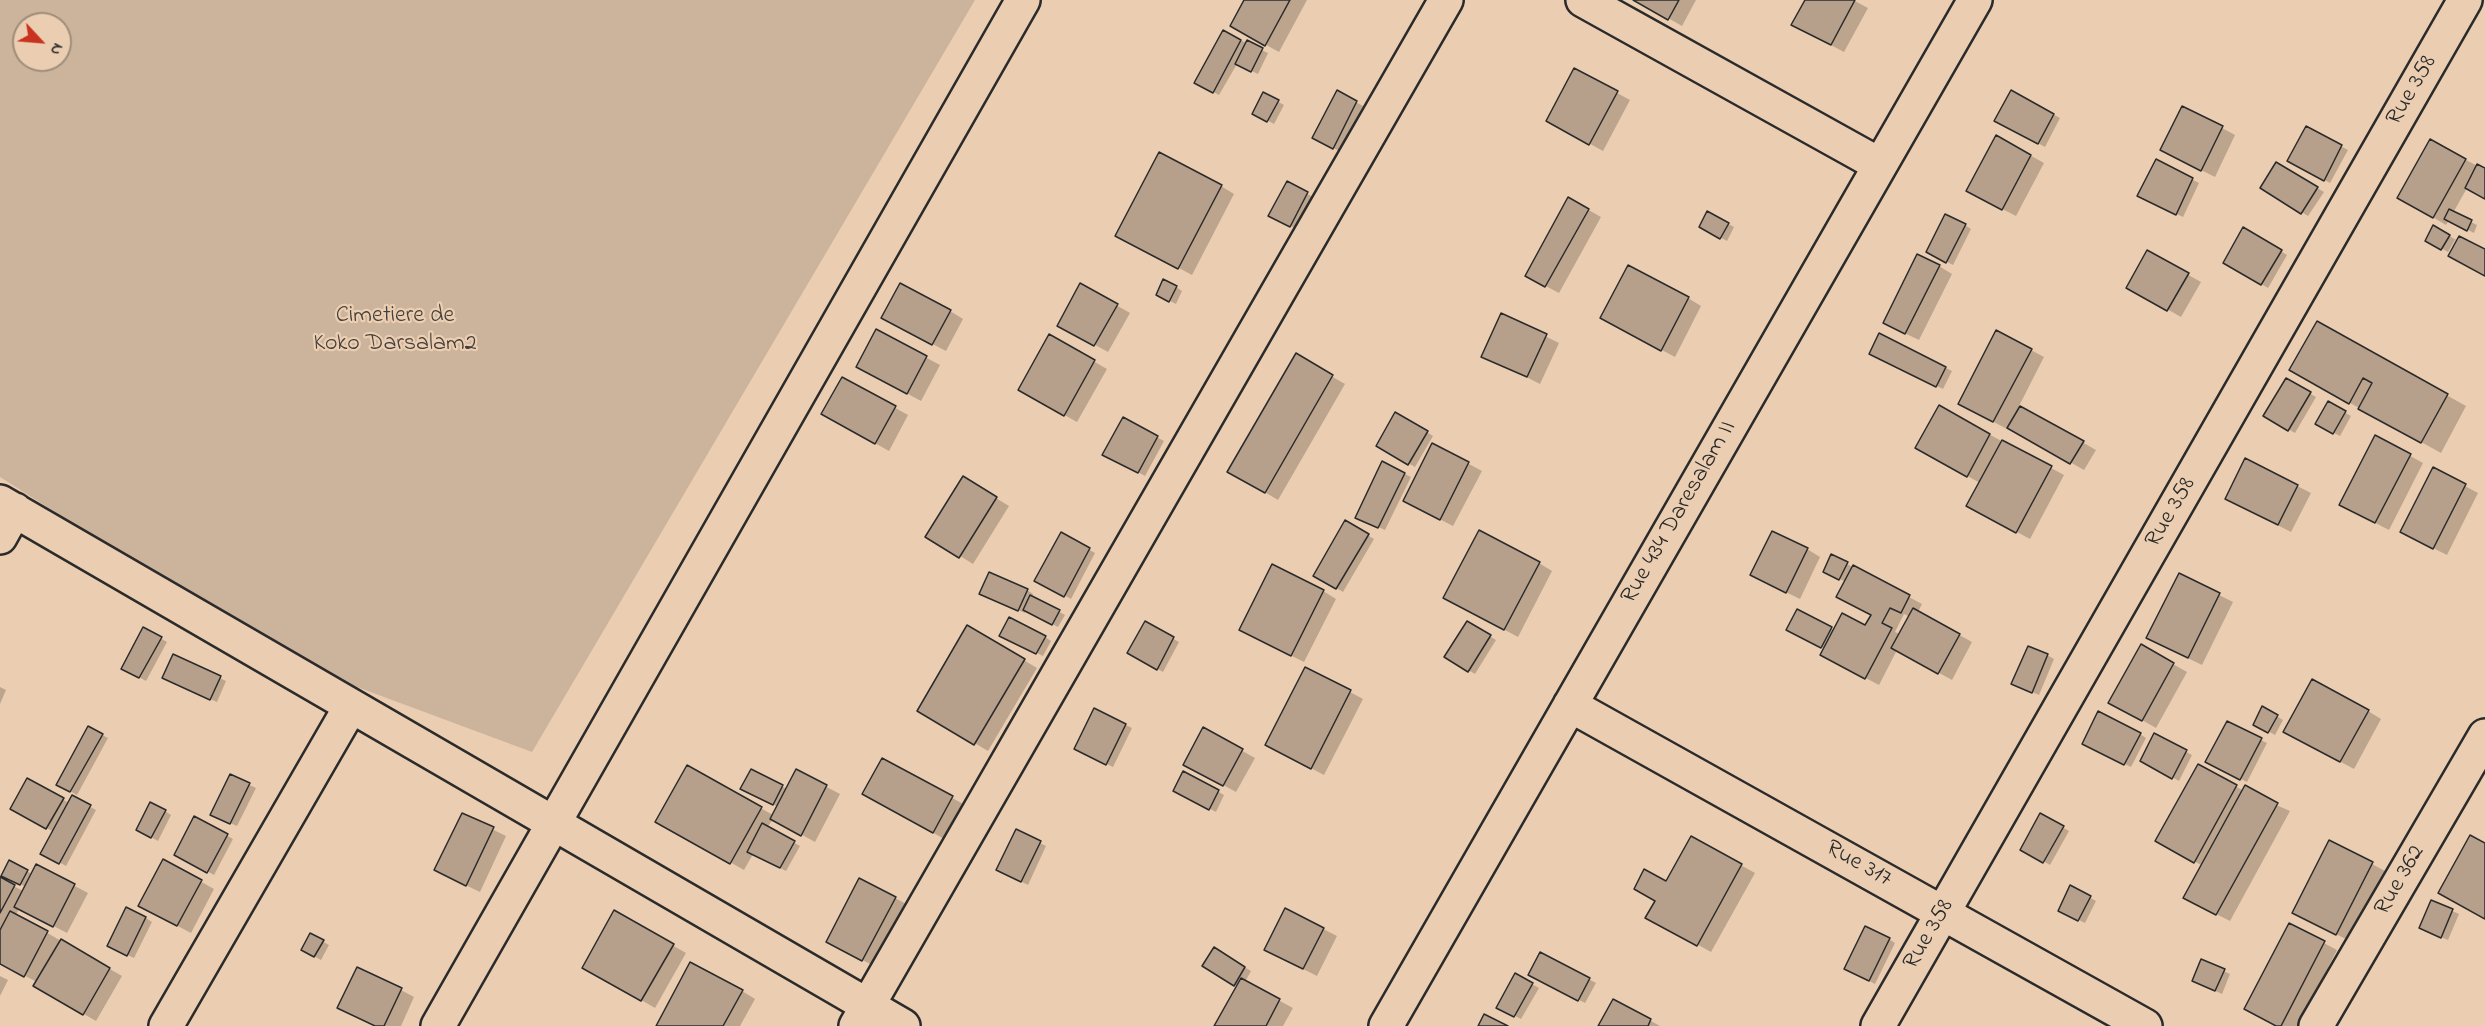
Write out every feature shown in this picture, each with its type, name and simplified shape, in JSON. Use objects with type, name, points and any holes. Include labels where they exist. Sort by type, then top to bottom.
[{"type":"street","points":[[438,1026],[1023,0]]},
{"type":"street","points":[[862,1016],[1446,0]]},
{"type":"street","points":[[1582,0],[1880,165]]},
{"type":"street","name":"Rue 434 Daresalam II","points":[[1386,1026],[1975,0]]},
{"type":"street","name":"Rue 358","points":[[1878,1026],[2465,0]]},
{"type":"street","points":[[5,516],[351,705],[554,823],[862,1016],[903,1026]]},
{"type":"street","points":[[166,1026],[351,705]]},
{"type":"street","name":"Rue 317","points":[[1570,705],[2145,1026]]},
{"type":"street","name":"Rue 362","points":[[2316,1026],[2485,736]]},
{"type":"green space","name":"Cimetiere de Koko Darsalam2","points":[[0,0],[975,0],[532,752],[341,681],[121,554],[0,477]]},
{"type":"building","points":[[1244,0],[1290,0],[1265,46],[1230,26]]},
{"type":"building","points":[[1633,0],[1679,0],[1668,20]]},
{"type":"building","points":[[1805,0],[1855,0],[1831,45],[1791,25]]},
{"type":"building","points":[[1223,30],[1241,40],[1213,93],[1194,83]]},
{"type":"building","points":[[1247,40],[1263,48],[1251,72],[1235,64]]},
{"type":"building","points":[[1574,68],[1618,91],[1589,145],[1546,121]]},
{"type":"building","points":[[1337,90],[1357,101],[1333,149],[1312,138]]},
{"type":"building","points":[[2011,90],[2054,114],[2038,144],[1994,121]]},
{"type":"building","points":[[1263,92],[1279,100],[1267,122],[1252,114]]},
{"type":"building","points":[[2182,106],[2223,126],[2201,171],[2160,150]]},
{"type":"building","points":[[2306,126],[2342,145],[2324,181],[2287,161]]},
{"type":"building","points":[[1996,135],[2031,155],[2002,210],[1966,191]]},
{"type":"building","points":[[2430,139],[2466,159],[2433,218],[2397,198]]},
{"type":"building","points":[[1159,152],[1222,185],[1178,269],[1115,236]]},
{"type":"building","points":[[2156,159],[2193,178],[2176,215],[2137,196]]},
{"type":"building","points":[[2276,162],[2318,187],[2301,214],[2260,188]]},
{"type":"building","points":[[2477,164],[2485,168],[2485,199],[2465,188]]},
{"type":"building","points":[[1287,181],[1308,192],[1290,227],[1268,216]]},
{"type":"building","points":[[1568,197],[1589,209],[1545,287],[1525,276]]},
{"type":"building","points":[[2449,209],[2472,220],[2467,231],[2444,219]]},
{"type":"building","points":[[1707,211],[1729,223],[1720,239],[1699,227]]},
{"type":"building","points":[[1945,214],[1966,224],[1946,263],[1926,252]]},
{"type":"building","points":[[2433,225],[2450,235],[2441,250],[2425,241]]},
{"type":"building","points":[[2243,227],[2282,250],[2261,285],[2223,263]]},
{"type":"building","points":[[2459,236],[2485,249],[2485,276],[2448,256]]},
{"type":"building","points":[[2147,250],[2189,273],[2167,311],[2126,288]]},
{"type":"building","points":[[1917,254],[1940,265],[1905,334],[1883,323]]},
{"type":"building","points":[[1628,265],[1689,297],[1661,351],[1600,318]]},
{"type":"building","points":[[1163,279],[1177,286],[1169,302],[1156,295]]},
{"type":"building","points":[[900,283],[951,310],[932,345],[881,318]]},
{"type":"building","points":[[1080,283],[1118,304],[1094,346],[1057,326]]},
{"type":"building","points":[[1501,313],[1547,334],[1527,377],[1481,357]]},
{"type":"building","points":[[2317,321],[2448,394],[2421,443],[2358,409],[2372,383],[2363,378],[2349,404],[2289,370]]},
{"type":"building","points":[[876,329],[927,356],[907,394],[856,367]]},
{"type":"building","points":[[1996,330],[2032,349],[1993,422],[1958,404]]},
{"type":"building","points":[[1879,333],[1946,367],[1936,387],[1869,354]]},
{"type":"building","points":[[1049,334],[1095,360],[1064,416],[1018,390]]},
{"type":"building","points":[[1296,353],[1333,375],[1265,493],[1227,472]]},
{"type":"building","points":[[842,377],[896,406],[875,444],[821,414]]},
{"type":"building","points":[[2286,378],[2311,392],[2288,431],[2263,416]]},
{"type":"building","points":[[2328,401],[2346,411],[2333,434],[2315,424]]},
{"type":"building","points":[[1939,405],[1990,434],[1967,477],[1915,448]]},
{"type":"building","points":[[2020,406],[2084,441],[2070,464],[2007,428]]},
{"type":"building","points":[[1395,412],[1428,431],[1408,465],[1376,446]]},
{"type":"building","points":[[1123,417],[1158,436],[1138,473],[1102,455]]},
{"type":"building","points":[[2375,435],[2411,454],[2375,523],[2339,505]]},
{"type":"building","points":[[2002,440],[2052,466],[2016,533],[1966,506]]},
{"type":"building","points":[[1432,443],[1469,462],[1440,520],[1403,501]]},
{"type":"building","points":[[2245,458],[2298,485],[2278,525],[2225,499]]},
{"type":"building","points":[[1382,461],[1405,473],[1378,528],[1355,518]]},
{"type":"building","points":[[2433,467],[2466,484],[2433,549],[2400,532]]},
{"type":"building","points":[[963,476],[997,497],[959,558],[925,537]]},
{"type":"building","points":[[1345,520],[1369,534],[1336,589],[1313,576]]},
{"type":"building","points":[[1479,530],[1540,562],[1504,630],[1443,598]]},
{"type":"building","points":[[1772,531],[1808,548],[1786,593],[1750,575]]},
{"type":"building","points":[[1061,532],[1090,548],[1064,597],[1034,581]]},
{"type":"building","points":[[1831,554],[1848,562],[1839,580],[1823,572]]},
{"type":"building","points":[[1272,564],[1324,590],[1291,656],[1239,630]]},
{"type":"building","points":[[1853,565],[1910,595],[1901,613],[1890,608],[1882,623],[1892,628],[1865,679],[1820,655],[1842,613],[1865,625],[1871,615],[1836,597]]},
{"type":"building","points":[[989,572],[1028,589],[1018,611],[979,594]]},
{"type":"building","points":[[2179,573],[2220,593],[2188,658],[2146,638]]},
{"type":"building","points":[[1030,595],[1060,610],[1052,625],[1023,610]]},
{"type":"building","points":[[1913,608],[1960,634],[1938,674],[1891,648]]},
{"type":"building","points":[[1797,609],[1832,627],[1821,648],[1786,630]]},
{"type":"building","points":[[1009,617],[1046,636],[1036,654],[999,636]]},
{"type":"building","points":[[1145,621],[1174,637],[1157,670],[1127,653]]},
{"type":"building","points":[[1467,621],[1491,635],[1468,672],[1444,657]]},
{"type":"building","points":[[967,625],[1025,659],[974,745],[917,711]]},
{"type":"building","points":[[143,627],[162,637],[139,678],[121,669]]},
{"type":"building","points":[[2141,644],[2174,663],[2142,721],[2108,703]]},
{"type":"building","points":[[2028,646],[2048,654],[2032,693],[2011,684]]},
{"type":"building","points":[[173,654],[221,676],[210,700],[162,678]]},
{"type":"building","points":[[1305,667],[1351,690],[1311,769],[1265,745]]},
{"type":"building","points":[[2312,679],[2369,710],[2340,762],[2283,732]]},
{"type":"building","points":[[2262,706],[2278,715],[2268,733],[2253,725]]},
{"type":"building","points":[[1094,708],[1126,724],[1106,765],[1074,749]]},
{"type":"building","points":[[2098,711],[2141,733],[2124,765],[2082,744]]},
{"type":"building","points":[[2227,721],[2262,738],[2240,780],[2205,762]]},
{"type":"building","points":[[88,726],[103,734],[70,792],[56,785]]},
{"type":"building","points":[[1203,727],[1243,749],[1223,786],[1183,765]]},
{"type":"building","points":[[2154,733],[2187,750],[2172,779],[2140,761]]},
{"type":"building","points":[[882,758],[953,796],[933,833],[862,794]]},
{"type":"building","points":[[2198,764],[2237,785],[2194,863],[2155,841]]},
{"type":"building","points":[[687,765],[762,807],[730,864],[655,822]]},
{"type":"building","points":[[751,769],[783,785],[773,805],[740,789]]},
{"type":"building","points":[[796,769],[827,785],[801,836],[770,819]]},
{"type":"building","points":[[1183,771],[1219,790],[1209,810],[1173,791]]},
{"type":"building","points":[[230,774],[250,783],[230,824],[210,815]]},
{"type":"building","points":[[27,778],[64,798],[46,829],[10,809]]},
{"type":"building","points":[[2245,785],[2278,803],[2216,915],[2183,898]]},
{"type":"building","points":[[72,795],[91,805],[59,864],[40,854]]},
{"type":"building","points":[[150,802],[166,810],[151,838],[136,830]]},
{"type":"building","points":[[462,813],[494,827],[466,886],[434,870]]},
{"type":"building","points":[[2040,813],[2064,826],[2043,863],[2020,850]]},
{"type":"building","points":[[194,816],[228,834],[207,873],[174,855]]},
{"type":"building","points":[[762,823],[795,841],[780,868],[747,852]]},
{"type":"building","points":[[1016,829],[1041,841],[1021,882],[996,870]]},
{"type":"building","points":[[2470,835],[2485,843],[2485,919],[2438,893]]},
{"type":"building","points":[[1691,836],[1742,864],[1697,946],[1645,918],[1655,901],[1634,889],[1644,869],[1666,881]]},
{"type":"building","points":[[2329,840],[2373,862],[2336,935],[2292,913]]},
{"type":"building","points":[[163,859],[202,880],[177,926],[138,906]]},
{"type":"building","points":[[9,860],[28,870],[20,885],[1,876]]},
{"type":"building","points":[[36,864],[75,884],[53,927],[14,907]]},
{"type":"building","points":[[0,877],[15,885],[0,913]]},
{"type":"building","points":[[859,878],[896,897],[862,961],[826,942]]},
{"type":"building","points":[[2070,885],[2091,896],[2078,921],[2058,911]]},
{"type":"building","points":[[2431,900],[2453,909],[2441,938],[2419,928]]},
{"type":"building","points":[[126,907],[146,917],[127,956],[107,946]]},
{"type":"building","points":[[1285,908],[1324,928],[1303,969],[1264,950]]},
{"type":"building","points":[[614,910],[674,944],[641,1001],[582,968]]},
{"type":"building","points":[[10,911],[48,931],[24,977],[0,964],[0,930]]},
{"type":"building","points":[[2289,923],[2325,941],[2281,1026],[2276,1026],[2244,1009]]},
{"type":"building","points":[[1865,926],[1890,938],[1869,981],[1844,969]]},
{"type":"building","points":[[310,933],[324,940],[314,957],[301,950]]},
{"type":"building","points":[[61,939],[110,968],[83,1015],[33,986]]},
{"type":"building","points":[[1214,947],[1245,967],[1234,986],[1202,966]]},
{"type":"building","points":[[1540,952],[1590,978],[1578,1001],[1528,975]]},
{"type":"building","points":[[2201,959],[2225,969],[2215,991],[2192,981]]},
{"type":"building","points":[[690,962],[743,990],[723,1026],[656,1026]]},
{"type":"building","points":[[357,967],[402,988],[384,1026],[375,1026],[337,1008]]},
{"type":"building","points":[[1515,973],[1533,983],[1514,1017],[1496,1008]]},
{"type":"building","points":[[1241,978],[1280,999],[1266,1026],[1214,1026]]},
{"type":"building","points":[[1613,999],[1651,1019],[1648,1026],[1598,1026]]},
{"type":"building","points":[[1484,1014],[1508,1026],[1478,1026]]}]
